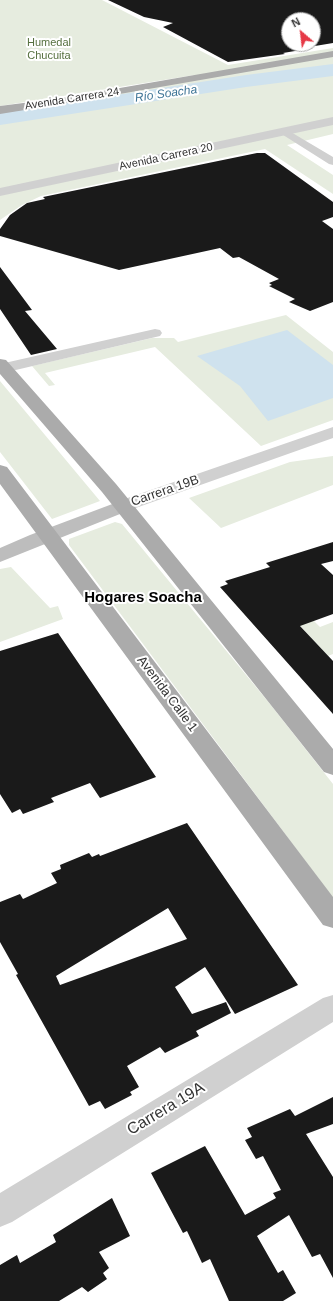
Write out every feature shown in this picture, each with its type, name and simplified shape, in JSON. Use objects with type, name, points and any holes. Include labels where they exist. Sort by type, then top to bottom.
[{"type":"main road","name":"Avenida Carrera 24","points":[[0,110],[62,101],[333,54]]},
{"type":"main road","points":[[1,366],[123,506],[333,766]]},
{"type":"main road","name":"Avenida Calle 1","points":[[0,471],[333,917]]},
{"type":"main road","name":"Carrera 19B","points":[[0,556],[48,535],[123,506]]},
{"type":"street","name":"Avenida Carrera 20","points":[[0,192],[333,121]]},
{"type":"street","points":[[284,131],[333,162]]},
{"type":"street","points":[[1,366],[155,333]]},
{"type":"street","name":"Carrera 19B","points":[[123,506],[333,432]]},
{"type":"street","name":"Carrera 19A","points":[[0,1211],[333,1007]]},
{"type":"green space","name":"Humedal Chucuita","points":[[0,0],[102,0],[228,65],[308,52],[321,52],[321,50],[333,48],[333,134],[287,145],[333,175],[333,194],[265,149],[41,196],[22,205],[0,220],[0,124],[195,75],[0,106]]},
{"type":"green space","points":[[286,315],[333,352],[333,420],[261,446],[155,347],[45,373],[55,385],[49,386],[32,366],[152,338],[174,338],[178,342]]},
{"type":"green space","points":[[0,381],[100,501],[52,519],[0,452]]},
{"type":"green space","points":[[333,456],[333,485],[221,528],[189,498],[290,462]]},
{"type":"green space","points":[[115,522],[122,524],[270,704],[333,784],[333,898],[69,545],[69,539]]},
{"type":"green space","points":[[11,567],[50,608],[58,606],[63,619],[0,642],[0,569]]},
{"type":"green space","points":[[254,576],[307,614],[320,627],[333,622],[333,654],[328,656]]},
{"type":"water","points":[[287,330],[333,365],[333,398],[268,421],[240,386],[197,356]]},
{"type":"building","points":[[108,0],[333,0],[333,43],[321,45],[321,12],[281,12],[281,52],[289,52],[283,53],[285,54],[228,62],[163,27],[173,23],[144,17]]},
{"type":"building","points":[[257,153],[265,153],[333,202],[333,217],[322,221],[333,229],[333,302],[310,311],[289,302],[295,299],[269,286],[272,285],[269,283],[279,279],[239,257],[233,258],[220,248],[119,270],[0,236],[0,229],[10,215],[27,203],[45,199],[43,197]]},
{"type":"building","points":[[0,267],[32,310],[25,311],[57,349],[31,355],[0,309]]},
{"type":"building","points":[[333,542],[333,561],[321,564],[333,575],[333,614],[300,626],[333,661],[333,714],[220,587],[228,584],[225,581],[270,567],[266,563]]},
{"type":"building","points":[[58,633],[156,777],[100,798],[90,783],[51,798],[54,802],[23,814],[20,809],[12,813],[0,794],[0,651]]},
{"type":"building","points":[[187,823],[298,985],[235,1014],[205,967],[175,987],[192,1014],[226,1002],[231,1013],[196,1031],[199,1036],[165,1053],[160,1047],[127,1066],[139,1087],[130,1092],[132,1095],[105,1109],[100,1101],[89,1106],[16,975],[18,974],[0,942],[0,902],[20,894],[23,899],[57,883],[51,873],[61,869],[60,865],[89,853],[92,857],[99,854],[100,856]],"holes":[[[168,908],[187,939],[60,985],[56,976]]]},
{"type":"building","points":[[333,1097],[333,1124],[306,1134],[333,1177],[333,1278],[320,1254],[312,1257],[289,1215],[257,1236],[278,1273],[283,1270],[296,1293],[283,1301],[229,1301],[210,1259],[202,1263],[187,1231],[183,1233],[151,1173],[205,1146],[245,1215],[276,1198],[273,1193],[281,1190],[263,1156],[256,1159],[245,1140],[252,1137],[247,1128],[290,1109],[295,1116]]},
{"type":"building","points":[[112,1198],[130,1236],[99,1252],[109,1268],[103,1273],[107,1279],[88,1292],[82,1287],[59,1301],[0,1301],[0,1265],[17,1255],[20,1263],[56,1242],[53,1235]]},
{"type":"waterway","name":"Río Soacha","points":[[0,119],[246,81],[333,70]]},
{"type":"district","name":"Hogares Soacha","points":[[143,598]]}]
